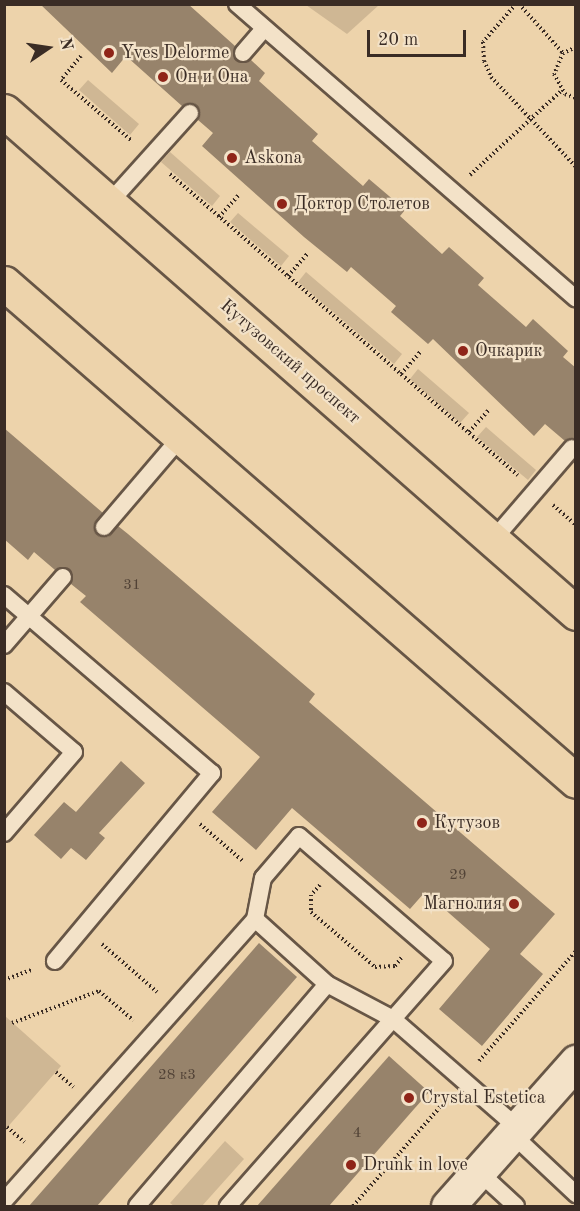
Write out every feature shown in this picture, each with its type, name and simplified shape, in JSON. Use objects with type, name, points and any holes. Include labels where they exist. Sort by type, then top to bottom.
[{"type":"main road","name":"Кутузовский проспект","points":[[4,111],[576,613]]},
{"type":"main road","points":[[4,283],[576,781]]},
{"type":"street","points":[[448,1206],[576,1062]]},
{"type":"lane","points":[[237,4],[576,299]]},
{"type":"lane","points":[[243,53],[264,29]]},
{"type":"lane","points":[[109,203],[190,113]]},
{"type":"lane","points":[[104,528],[181,437]]},
{"type":"lane","points":[[493,540],[572,448]]},
{"type":"lane","points":[[4,645],[63,577]]},
{"type":"lane","points":[[4,595],[212,773],[56,961]]},
{"type":"lane","points":[[4,692],[74,752],[4,833]]},
{"type":"lane","points":[[4,1201],[255,919],[263,878],[299,836],[444,961],[228,1206]]},
{"type":"lane","points":[[255,919],[327,984],[393,1019],[515,1131],[576,1194]]},
{"type":"lane","points":[[137,1206],[327,984]]},
{"type":"lane","points":[[478,1172],[516,1206]]},
{"type":"path","points":[[563,53],[518,4],[483,42],[484,61],[491,77],[576,167]]},
{"type":"path","points":[[576,47],[563,53],[554,74],[562,90],[576,98]]},
{"type":"path","points":[[81,56],[61,80],[576,525]]},
{"type":"path","points":[[451,192],[562,90]]},
{"type":"path","points":[[219,217],[240,194]]},
{"type":"path","points":[[288,276],[308,253]]},
{"type":"path","points":[[401,374],[421,351]]},
{"type":"path","points":[[469,432],[489,410]]},
{"type":"path","points":[[182,808],[263,878]]},
{"type":"path","points":[[335,867],[311,896],[311,912],[375,967],[395,966],[418,939]]},
{"type":"path","points":[[83,927],[175,1009]]},
{"type":"path","points":[[12,1023],[99,991],[151,1036]]},
{"type":"shaded area","points":[[306,5],[379,5],[347,34]]},
{"type":"shaded area","points":[[88,80],[139,124],[130,135],[79,90]]},
{"type":"shaded area","points":[[170,152],[220,196],[212,206],[161,162]]},
{"type":"shaded area","points":[[238,213],[289,256],[281,266],[230,222]]},
{"type":"shaded area","points":[[306,272],[402,354],[394,364],[298,282]]},
{"type":"shaded area","points":[[418,369],[469,413],[460,423],[410,379]]},
{"type":"shaded area","points":[[486,427],[536,470],[528,480],[477,437]]},
{"type":"shaded area","points":[[5,1016],[61,1066],[5,1130]]},
{"type":"shaded area","points":[[225,1141],[244,1159],[202,1206],[174,1206],[170,1203]]},
{"type":"building","points":[[40,4],[188,4],[235,46],[236,60],[251,60],[265,73],[259,81],[318,134],[312,141],[363,186],[369,179],[389,196],[405,210],[400,216],[442,254],[449,247],[484,278],[478,285],[526,327],[533,319],[568,351],[563,357],[576,368],[576,438],[565,441],[545,424],[534,436],[433,339],[428,344],[391,312],[396,306],[351,267],[347,272],[304,237],[202,146],[213,133],[198,120],[197,105],[182,106],[126,56],[112,73]]},
{"type":"building","points":[[4,428],[103,513],[94,525],[97,535],[108,537],[118,526],[128,534],[315,694],[309,702],[555,914],[520,954],[543,974],[482,1046],[439,1009],[490,949],[425,892],[410,909],[292,808],[256,850],[212,812],[260,757],[80,602],[86,596],[71,584],[69,569],[55,570],[34,552],[28,560],[4,539]]},
{"type":"building","points":[[121,761],[145,783],[99,833],[105,838],[86,860],[71,848],[61,859],[34,835],[64,802],[76,812]]},
{"type":"building","points":[[259,943],[297,977],[97,1206],[29,1206]]},
{"type":"building","points":[[389,1056],[429,1092],[329,1206],[257,1206]]},
{"type":"place","name":"Yves Delorme","points":[[109,53]]},
{"type":"place","name":"Он и Она","points":[[163,77]]},
{"type":"place","name":"Askona","points":[[232,158]]},
{"type":"place","name":"Доктор Столетов","points":[[282,204]]},
{"type":"place","name":"Очкарик","points":[[463,351]]},
{"type":"place","name":"Кутузов","points":[[422,823]]},
{"type":"place","name":"Магнолия","points":[[514,904]]},
{"type":"place","name":"Crystal Estetica","points":[[409,1098]]},
{"type":"place","name":"Drunk in love","points":[[351,1165]]}]
